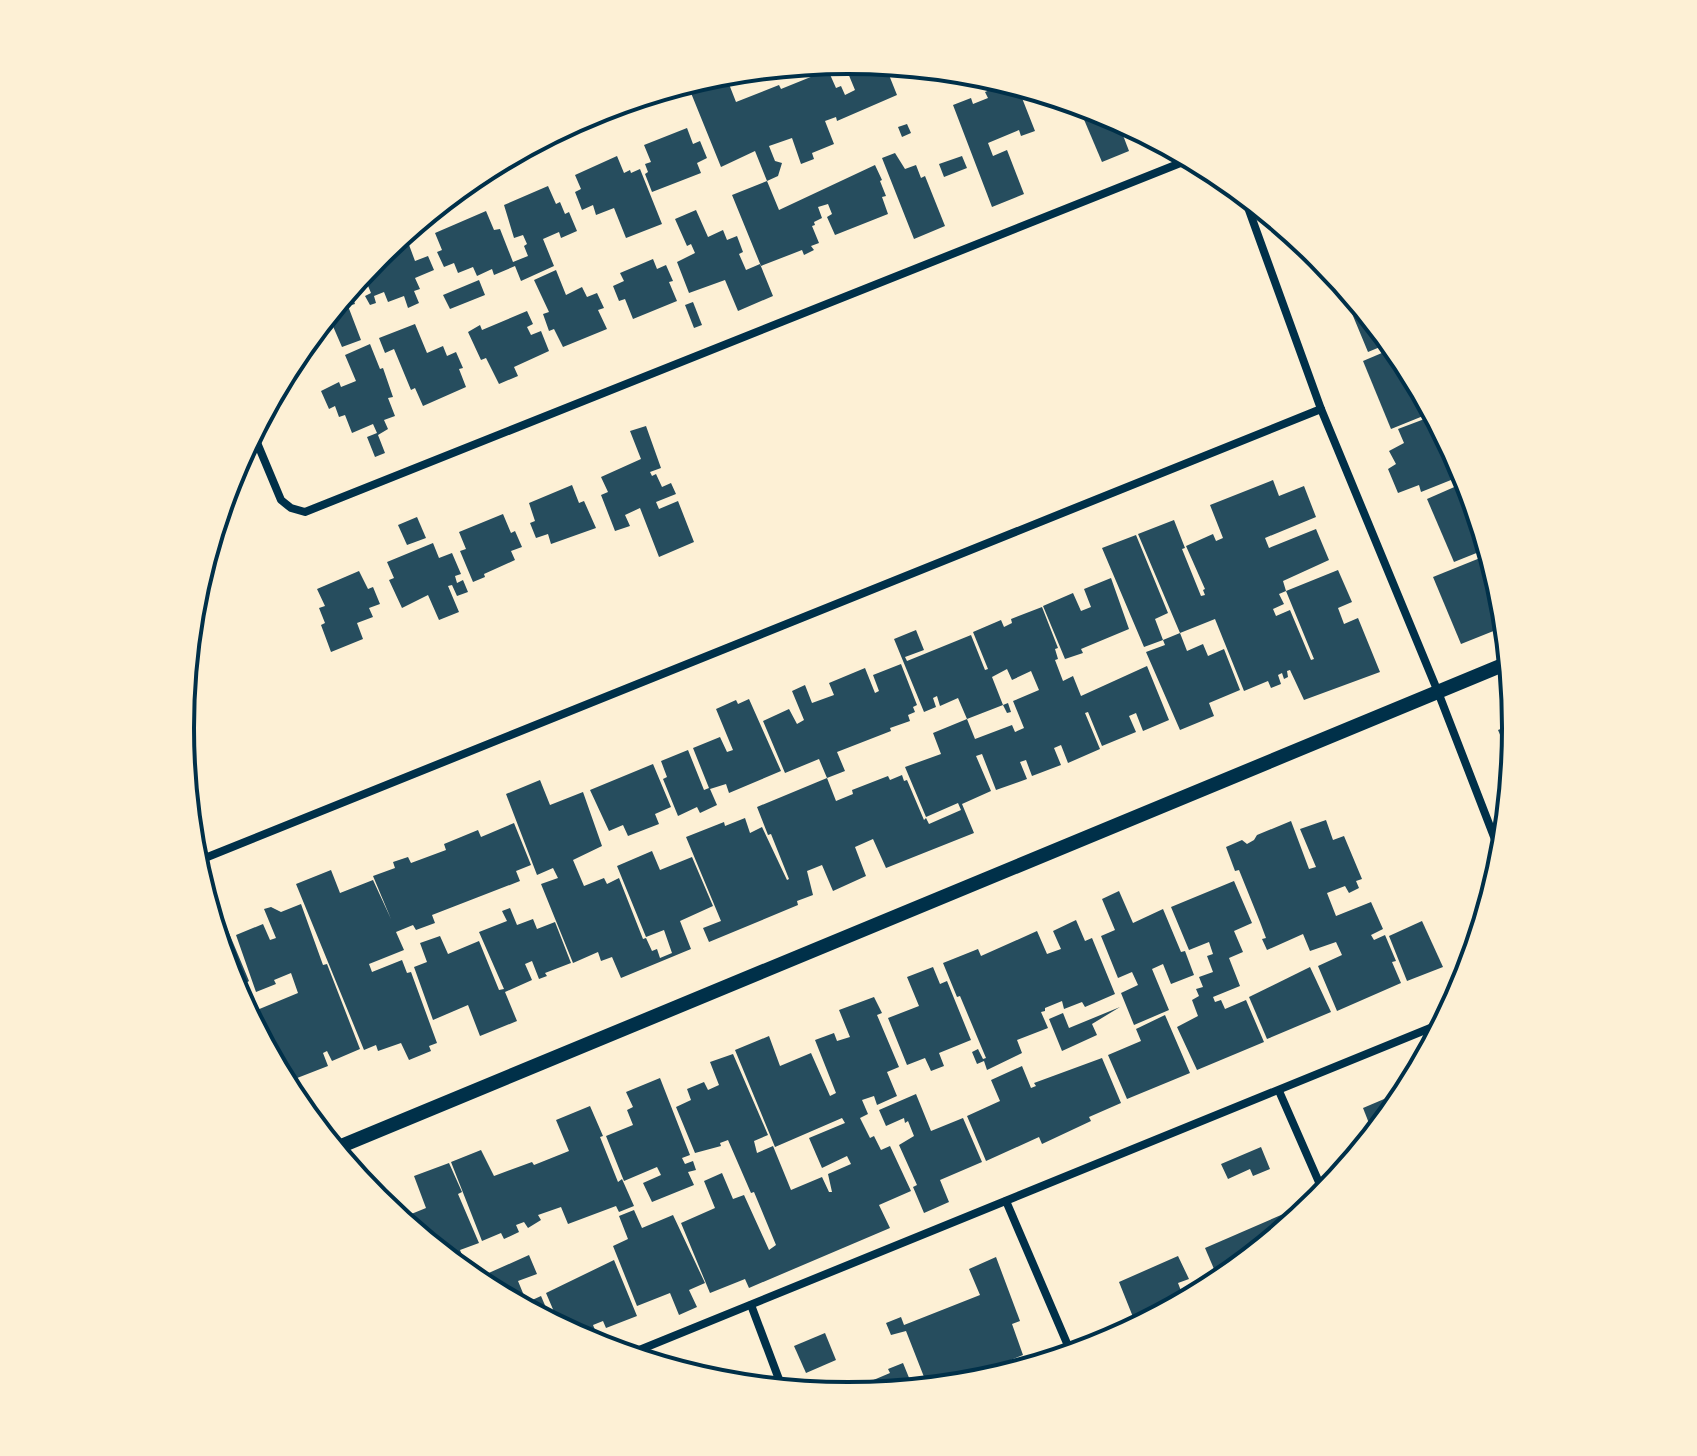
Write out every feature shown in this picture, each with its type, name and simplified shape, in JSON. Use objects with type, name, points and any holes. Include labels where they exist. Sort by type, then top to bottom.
[{"type":"street","points":[[259,446],[281,500],[291,508],[305,512],[1179,164]]},
{"type":"street","points":[[1249,211],[1321,409],[1493,835]]},
{"type":"street","points":[[207,857],[1321,409]]},
{"type":"street","points":[[345,1144],[1499,666]]},
{"type":"street","points":[[643,1349],[1429,1029]]},
{"type":"street","points":[[1279,1091],[1319,1182]]},
{"type":"street","points":[[1006,1201],[1067,1344]]},
{"type":"street","points":[[751,1305],[778,1378]]},
{"type":"building","points":[[830,74],[836,88],[841,86],[845,95],[855,90],[848,74],[889,75],[897,95],[837,121],[836,117],[825,121],[834,144],[812,153],[814,159],[801,164],[792,138],[769,146],[775,161],[782,163],[778,176],[767,181],[755,151],[721,167],[691,93],[730,86],[736,102],[779,85],[781,89],[816,75]]},
{"type":"building","points":[[990,90],[1023,98],[1035,131],[1021,136],[1019,130],[988,143],[993,156],[1007,150],[1024,194],[992,207],[953,105],[971,98],[973,104],[988,98],[985,92]]},
{"type":"building","points":[[1083,118],[1123,134],[1129,151],[1102,162]]},
{"type":"building","points":[[907,124],[911,133],[902,137],[898,127]]},
{"type":"building","points":[[687,128],[693,144],[700,141],[707,158],[697,163],[701,173],[652,192],[645,174],[648,172],[645,164],[651,162],[644,145]]},
{"type":"building","points":[[895,153],[905,169],[916,165],[921,178],[925,176],[945,226],[914,239],[882,158]]},
{"type":"building","points":[[617,156],[624,173],[640,169],[662,224],[626,238],[614,208],[596,215],[593,205],[582,210],[575,192],[581,189],[575,175]]},
{"type":"building","points":[[962,156],[967,168],[944,177],[939,164]]},
{"type":"building","points":[[875,165],[882,180],[886,196],[882,197],[888,214],[835,235],[827,217],[832,214],[828,204],[818,207],[822,218],[812,226],[819,243],[811,246],[814,250],[804,255],[802,250],[761,266],[732,195],[767,181],[779,210]]},
{"type":"building","points":[[548,186],[556,204],[560,202],[565,214],[569,212],[577,231],[561,238],[559,232],[543,239],[554,266],[521,281],[515,266],[494,275],[492,269],[477,276],[473,267],[458,273],[454,263],[444,267],[437,252],[442,250],[435,233],[486,211],[494,230],[500,229],[513,262],[528,256],[523,235],[514,238],[504,205]]},
{"type":"building","points":[[696,210],[708,237],[723,230],[727,240],[737,236],[743,252],[739,254],[746,270],[760,264],[773,296],[738,311],[725,280],[689,293],[677,262],[695,253],[691,244],[687,246],[675,219]]},
{"type":"building","points":[[409,244],[415,261],[428,256],[434,270],[415,278],[420,289],[414,291],[419,303],[408,308],[404,296],[388,302],[384,292],[374,296],[376,303],[370,305],[365,296],[371,293],[368,285]]},
{"type":"building","points":[[653,259],[657,269],[666,265],[677,301],[633,319],[625,299],[619,301],[613,286],[624,281],[620,273]]},
{"type":"building","points":[[556,270],[566,295],[582,287],[587,297],[597,293],[604,308],[598,310],[607,329],[563,347],[554,329],[549,331],[543,314],[549,312],[534,280]]},
{"type":"building","points":[[479,280],[485,295],[450,309],[443,295]]},
{"type":"building","points":[[693,302],[702,325],[694,328],[685,305]]},
{"type":"building","points":[[349,307],[361,340],[342,347],[333,326]]},
{"type":"building","points":[[1350,310],[1379,347],[1368,352]]},
{"type":"building","points":[[527,311],[533,324],[527,327],[531,335],[541,331],[549,351],[514,367],[518,376],[499,384],[486,358],[481,360],[468,332],[480,325],[482,330]]},
{"type":"building","points":[[415,324],[427,353],[443,346],[447,356],[456,352],[466,387],[423,406],[415,388],[411,390],[394,349],[385,353],[379,338]]},
{"type":"building","points":[[370,344],[380,369],[383,368],[393,397],[388,398],[395,416],[384,420],[388,429],[378,435],[385,453],[375,457],[367,437],[377,433],[373,424],[352,433],[345,415],[339,417],[335,406],[329,409],[321,391],[339,382],[341,387],[356,381],[345,355]]},
{"type":"building","points":[[1383,352],[1423,416],[1391,429],[1363,361]]},
{"type":"building","points":[[1424,419],[1453,479],[1421,492],[1419,485],[1398,493],[1388,469],[1396,464],[1389,451],[1404,443],[1398,429]]},
{"type":"building","points":[[646,426],[661,468],[650,472],[652,476],[656,474],[662,487],[671,483],[676,494],[656,502],[659,509],[678,501],[694,542],[659,557],[640,508],[625,515],[630,526],[615,531],[601,495],[608,492],[601,477],[641,459],[630,431]]},
{"type":"building","points":[[1273,480],[1279,496],[1304,486],[1316,517],[1265,538],[1269,548],[1316,529],[1329,560],[1283,581],[1286,591],[1338,570],[1352,602],[1338,608],[1344,624],[1358,618],[1380,672],[1304,700],[1290,670],[1284,679],[1282,673],[1278,675],[1281,684],[1271,688],[1268,681],[1244,691],[1215,619],[1180,633],[1138,534],[1174,520],[1201,596],[1205,595],[1186,546],[1213,534],[1216,541],[1223,538],[1210,505]],"holes":[[[1286,591],[1314,659],[1311,660],[1290,610],[1276,616],[1273,609],[1284,604],[1279,594]]]},
{"type":"building","points":[[572,485],[579,503],[584,501],[596,528],[551,544],[548,534],[536,538],[530,523],[535,521],[529,503]]},
{"type":"building","points":[[1456,486],[1478,552],[1454,562],[1427,499]]},
{"type":"building","points":[[503,514],[511,533],[515,531],[522,547],[511,551],[515,560],[473,582],[460,551],[466,549],[459,532]]},
{"type":"building","points":[[417,517],[426,538],[407,545],[398,525]]},
{"type":"building","points":[[1136,535],[1168,613],[1155,619],[1163,640],[1144,647],[1102,548]]},
{"type":"building","points":[[433,543],[439,558],[452,553],[461,574],[455,576],[457,583],[463,580],[468,592],[457,596],[452,585],[448,586],[459,612],[439,620],[428,595],[402,608],[389,580],[394,578],[387,562]]},
{"type":"building","points":[[1480,558],[1495,630],[1461,644],[1433,577]]},
{"type":"building","points":[[359,571],[368,589],[373,587],[380,604],[369,608],[373,617],[357,623],[363,639],[331,652],[321,625],[325,623],[319,608],[325,606],[317,589]]},
{"type":"building","points":[[1111,578],[1129,629],[1065,659],[1043,606],[1073,593],[1081,611],[1091,607],[1084,589]]},
{"type":"building","points":[[1042,607],[1058,648],[1055,649],[1058,659],[1055,660],[1063,681],[1073,676],[1081,696],[1147,666],[1169,720],[1143,731],[1136,713],[1129,716],[1136,732],[1102,746],[1088,712],[1085,713],[1100,749],[1068,763],[1061,745],[1054,748],[1061,765],[1032,776],[1026,760],[1020,762],[1027,779],[996,790],[982,754],[976,756],[991,791],[962,804],[974,833],[886,868],[873,839],[855,847],[866,876],[833,891],[822,865],[807,871],[813,895],[797,901],[798,905],[709,942],[703,928],[721,921],[686,837],[724,822],[725,826],[745,818],[750,833],[762,827],[787,880],[771,834],[768,835],[757,807],[827,778],[836,801],[853,794],[852,790],[888,776],[890,780],[902,775],[924,820],[926,818],[929,824],[961,810],[958,803],[926,817],[905,767],[941,754],[933,733],[967,719],[958,698],[940,706],[937,696],[933,698],[936,707],[924,712],[894,639],[916,630],[924,650],[905,657],[907,661],[971,635],[985,670],[988,669],[973,632],[1001,620],[1004,627],[1012,623],[1011,619]],"holes":[[[1007,669],[1012,680],[1031,671],[1039,690],[1013,701],[1024,728],[1015,732],[1012,725],[975,739],[967,719],[1003,705],[992,677]]]},
{"type":"building","points":[[1180,633],[1187,651],[1203,644],[1208,656],[1224,649],[1240,690],[1209,703],[1214,716],[1180,730],[1146,652],[1165,645],[1163,640]]},
{"type":"building","points":[[901,664],[917,705],[913,707],[915,712],[908,715],[910,721],[837,752],[845,771],[827,778],[819,759],[785,773],[763,721],[789,709],[797,724],[804,720],[792,691],[805,685],[812,703],[834,695],[829,683],[865,668],[875,693],[879,691],[873,675]]},
{"type":"building","points":[[749,699],[781,771],[729,793],[726,784],[710,789],[717,805],[700,813],[697,807],[678,816],[663,779],[667,777],[661,761],[688,750],[704,790],[709,788],[693,748],[720,737],[727,752],[733,750],[716,709],[736,700],[738,704]]},
{"type":"building","points":[[1008,703],[1011,712],[1007,713],[1003,705]]},
{"type":"building","points":[[653,764],[671,807],[655,814],[659,824],[628,836],[623,825],[609,831],[590,790]]},
{"type":"building","points":[[540,780],[550,805],[583,792],[602,846],[573,860],[584,886],[604,878],[607,884],[619,878],[643,939],[646,938],[652,951],[657,949],[660,958],[672,953],[664,930],[646,937],[617,866],[652,851],[660,870],[692,857],[713,906],[680,921],[691,949],[621,978],[612,957],[601,961],[598,952],[573,963],[541,884],[558,878],[553,868],[537,875],[506,794]]},
{"type":"building","points":[[1326,820],[1333,840],[1344,836],[1362,879],[1356,881],[1359,888],[1349,893],[1345,886],[1327,893],[1336,916],[1371,902],[1383,929],[1371,935],[1374,940],[1385,935],[1401,983],[1337,1011],[1318,966],[1342,955],[1336,942],[1310,951],[1303,934],[1267,950],[1260,922],[1226,847],[1242,840],[1247,844],[1257,835],[1291,821],[1309,869],[1316,867],[1300,829]]},
{"type":"building","points":[[514,823],[531,865],[516,871],[520,881],[432,915],[435,923],[416,930],[413,925],[396,932],[404,950],[369,964],[372,972],[402,960],[407,973],[411,972],[437,1043],[429,1046],[431,1051],[409,1060],[401,1043],[378,1051],[376,1045],[364,1050],[296,884],[331,870],[340,893],[373,880],[391,919],[373,876],[395,868],[393,862],[408,857],[411,863],[446,850],[444,844],[478,830],[481,837]]},
{"type":"building","points":[[1234,881],[1252,923],[1234,931],[1243,952],[1229,958],[1240,986],[1213,997],[1215,1002],[1221,1000],[1225,1009],[1246,1000],[1264,1042],[1197,1070],[1177,1027],[1198,1016],[1192,1000],[1199,996],[1196,989],[1203,987],[1199,977],[1213,972],[1207,956],[1213,954],[1209,942],[1189,950],[1171,907]]},
{"type":"building","points":[[1119,891],[1133,923],[1163,909],[1194,975],[1171,984],[1163,964],[1152,969],[1169,1010],[1134,1025],[1121,993],[1138,985],[1132,972],[1118,978],[1101,936],[1115,930],[1102,899]]},
{"type":"building","points":[[301,904],[323,965],[327,964],[360,1049],[332,1061],[327,1051],[323,1053],[328,1066],[297,1078],[258,1009],[298,993],[291,973],[274,980],[276,984],[256,992],[236,935],[263,924],[270,940],[276,938],[264,909],[271,907],[281,912]]},
{"type":"building","points":[[510,908],[517,925],[533,919],[537,929],[555,922],[571,963],[545,973],[547,976],[539,979],[532,961],[525,964],[532,980],[505,992],[517,1021],[480,1036],[468,1005],[433,1020],[414,967],[427,962],[420,943],[440,936],[448,954],[479,941],[499,990],[504,989],[479,932],[507,921],[502,911]]},
{"type":"building","points":[[1076,920],[1085,941],[1092,938],[1115,994],[1085,1007],[1082,1002],[1064,1009],[1062,1001],[1045,1008],[1041,1012],[1048,1028],[1017,1040],[1022,1053],[987,1070],[984,1061],[977,1064],[972,1052],[978,1049],[983,1059],[986,1058],[943,963],[978,949],[981,956],[1037,931],[1047,954],[1061,949],[1053,931]]},
{"type":"building","points":[[224,921],[249,981],[246,983],[244,978]]},
{"type":"building","points":[[1422,921],[1443,967],[1407,981],[1389,936]]},
{"type":"building","points":[[933,967],[940,984],[947,981],[971,1040],[939,1053],[944,1066],[931,1071],[925,1058],[907,1065],[888,1018],[919,1006],[907,977]]},
{"type":"building","points":[[1310,967],[1331,1012],[1267,1039],[1249,997]]},
{"type":"building","points":[[874,997],[882,1013],[877,1015],[899,1067],[887,1072],[897,1096],[877,1105],[874,1096],[862,1100],[868,1114],[860,1118],[870,1138],[874,1136],[881,1150],[890,1146],[911,1191],[879,1205],[890,1228],[749,1288],[745,1279],[710,1293],[681,1223],[715,1208],[704,1181],[722,1173],[733,1199],[744,1195],[769,1250],[776,1245],[728,1140],[720,1143],[721,1146],[695,1153],[676,1107],[691,1100],[687,1089],[704,1082],[708,1090],[719,1085],[710,1062],[733,1054],[768,1135],[754,1141],[757,1153],[773,1146],[791,1190],[822,1177],[829,1192],[832,1192],[828,1174],[851,1164],[847,1156],[822,1168],[809,1138],[845,1123],[842,1118],[775,1147],[735,1050],[769,1036],[780,1066],[811,1053],[830,1096],[836,1093],[815,1040],[834,1033],[837,1041],[850,1037],[839,1010]]},
{"type":"building","points":[[1120,1007],[1092,1024],[1097,1035],[1062,1051],[1049,1019],[1063,1013],[1069,1028]]},
{"type":"building","points":[[1165,1015],[1190,1073],[1127,1099],[1108,1055],[1141,1041],[1136,1029]]},
{"type":"building","points":[[1102,1058],[1121,1103],[1042,1144],[1039,1137],[986,1161],[967,1116],[1000,1101],[991,1080],[1022,1066],[1031,1088],[1036,1086],[1034,1083]]},
{"type":"building","points":[[660,1078],[690,1155],[682,1158],[685,1164],[693,1161],[696,1170],[688,1172],[694,1185],[652,1202],[643,1183],[661,1175],[657,1167],[624,1181],[606,1136],[633,1125],[627,1110],[633,1107],[626,1092]]},
{"type":"building","points":[[916,1094],[931,1131],[963,1118],[982,1162],[940,1180],[949,1202],[924,1213],[913,1187],[917,1185],[899,1145],[914,1136],[908,1121],[905,1123],[904,1118],[886,1126],[879,1110]]},
{"type":"building","points":[[1387,1098],[1369,1123],[1363,1108]]},
{"type":"building","points":[[590,1106],[618,1182],[622,1179],[634,1206],[619,1212],[616,1206],[568,1224],[561,1207],[538,1215],[541,1220],[528,1228],[524,1222],[516,1225],[519,1232],[504,1239],[501,1233],[482,1241],[451,1162],[481,1150],[494,1176],[569,1151],[556,1120]]},
{"type":"building","points":[[1261,1147],[1270,1169],[1253,1176],[1250,1169],[1228,1179],[1221,1164]]},
{"type":"building","points":[[449,1163],[462,1192],[458,1194],[479,1243],[460,1250],[462,1256],[411,1214],[426,1208],[414,1176]]},
{"type":"building","points":[[634,1210],[642,1228],[673,1215],[705,1283],[689,1290],[697,1307],[679,1315],[670,1293],[637,1306],[613,1246],[628,1239],[619,1216]]},
{"type":"building","points":[[1288,1212],[1288,1212],[1215,1270],[1205,1248]]},
{"type":"building","points":[[529,1255],[537,1274],[518,1281],[524,1296],[487,1274]]},
{"type":"building","points":[[1178,1256],[1189,1279],[1178,1283],[1181,1291],[1133,1317],[1119,1282]]},
{"type":"building","points":[[996,1257],[1020,1321],[1012,1324],[1023,1355],[1003,1363],[924,1377],[906,1331],[891,1335],[886,1323],[901,1317],[904,1325],[980,1295],[969,1269]]},
{"type":"building","points":[[614,1260],[637,1316],[606,1328],[603,1321],[593,1325],[594,1330],[554,1312],[546,1293]]},
{"type":"building","points":[[541,1296],[546,1308],[532,1300]]},
{"type":"building","points":[[825,1333],[836,1360],[806,1373],[794,1346]]},
{"type":"building","points":[[903,1363],[909,1379],[870,1381],[890,1373],[888,1369]]}]
